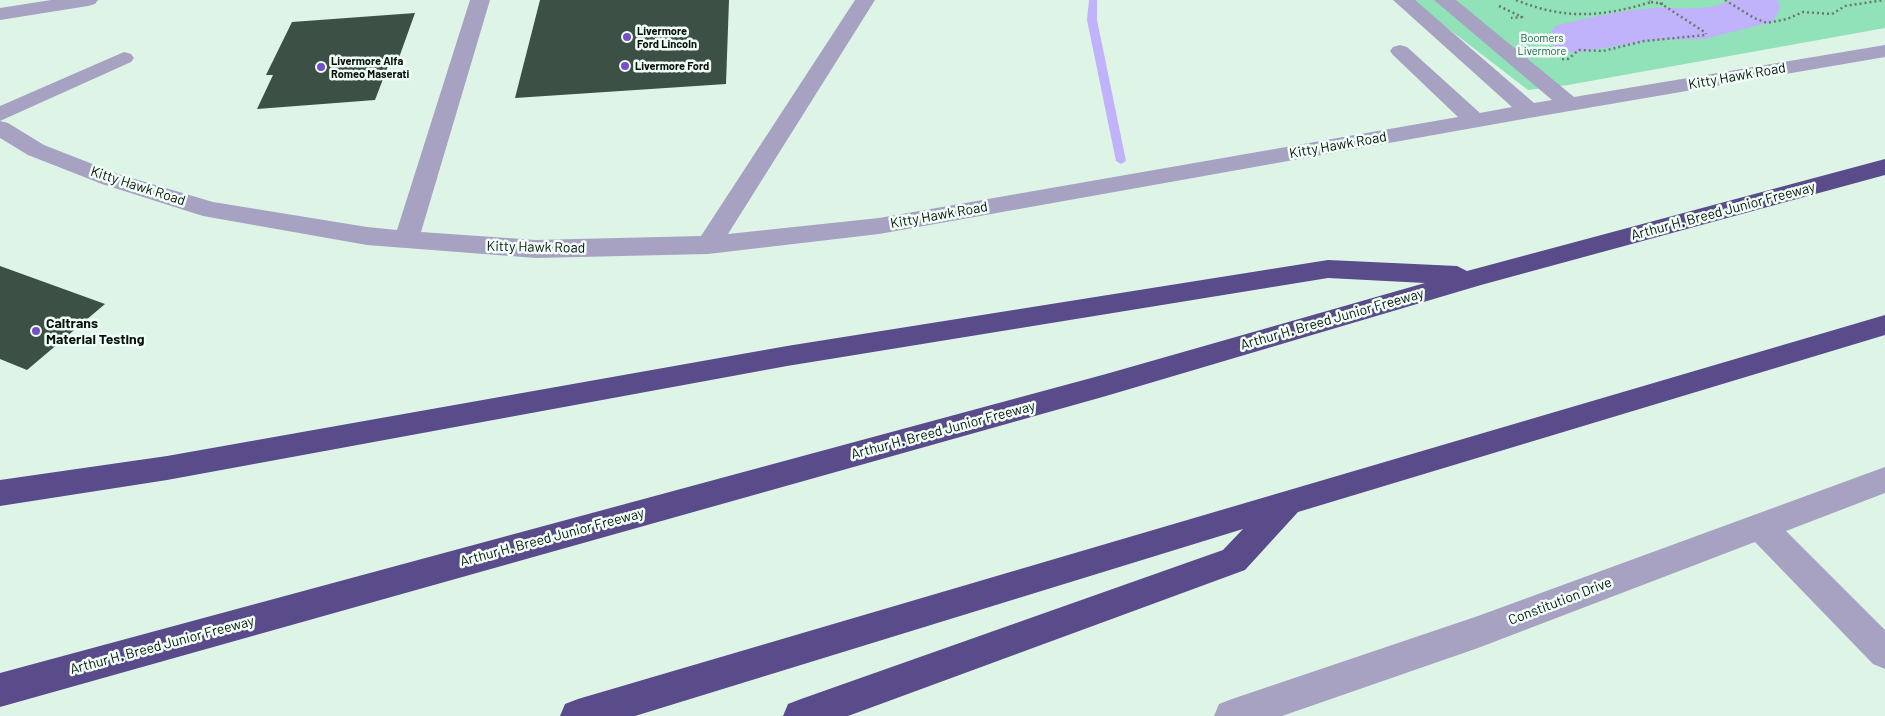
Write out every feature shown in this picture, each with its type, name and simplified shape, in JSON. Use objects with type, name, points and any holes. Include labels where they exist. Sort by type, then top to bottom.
[{"type":"highway","name":"Arthur H. Breed Junior Freeway","points":[[0,690],[1106,385],[1481,276],[1885,167]]},
{"type":"highway","points":[[0,493],[167,468],[787,356],[1328,269],[1481,276]]},
{"type":"highway","points":[[578,716],[1288,502],[1885,325]]},
{"type":"highway","points":[[801,716],[1234,560],[1288,502]]},
{"type":"street","points":[[0,14],[88,0]]},
{"type":"street","points":[[406,240],[480,0]]},
{"type":"street","points":[[708,245],[865,0]]},
{"type":"street","points":[[1403,0],[1529,111]]},
{"type":"street","points":[[1444,0],[1570,104]]},
{"type":"street","points":[[1400,51],[1476,120]]},
{"type":"street","name":"Kitty Hawk Road","points":[[0,128],[36,150],[110,179],[212,210],[367,236],[536,250],[708,245],[880,226],[1476,120],[1885,51]]},
{"type":"street","points":[[0,114],[124,58]]},
{"type":"street","name":"Constitution Drive","points":[[1232,716],[1478,632],[1885,480]]},
{"type":"street","points":[[1760,526],[1885,653]]},
{"type":"path","points":[[1516,0],[1528,6],[1547,10],[1600,14],[1651,1],[1665,4]]},
{"type":"path","points":[[1725,0],[1754,18],[1768,22],[1787,19],[1803,12],[1832,14],[1845,6],[1851,7],[1872,1],[1884,0]]},
{"type":"path","points":[[1561,58],[1568,59],[1579,50],[1592,54],[1614,46],[1644,41],[1706,35],[1704,31],[1683,16],[1660,3]]},
{"type":"green space","name":"Boomers Livermore","points":[[1411,0],[1885,0],[1885,28],[1568,85],[1528,90]]},
{"type":"building","name":"Livermore Ford","points":[[540,0],[729,0],[726,84],[515,98]]},
{"type":"building","points":[[415,13],[396,66],[388,66],[375,100],[257,109],[273,75],[266,75],[292,22]]},
{"type":"building","name":"Caltrans Material Testing","points":[[0,266],[105,304],[27,370],[0,359]]},
{"type":"waterway","points":[[1093,0],[1092,20],[1121,161]]},
{"type":"waterway","points":[[1574,37],[1653,24],[1704,23],[1754,11],[1754,4]]},
{"type":"place","name":"Livermore Ford Lincoln","points":[[627,37]]},
{"type":"place","name":"Livermore Ford","points":[[625,66]]},
{"type":"place","name":"Livermore Alfa Romeo Maserati","points":[[321,67]]},
{"type":"place","name":"Caltrans Material Testing","points":[[36,331]]}]
